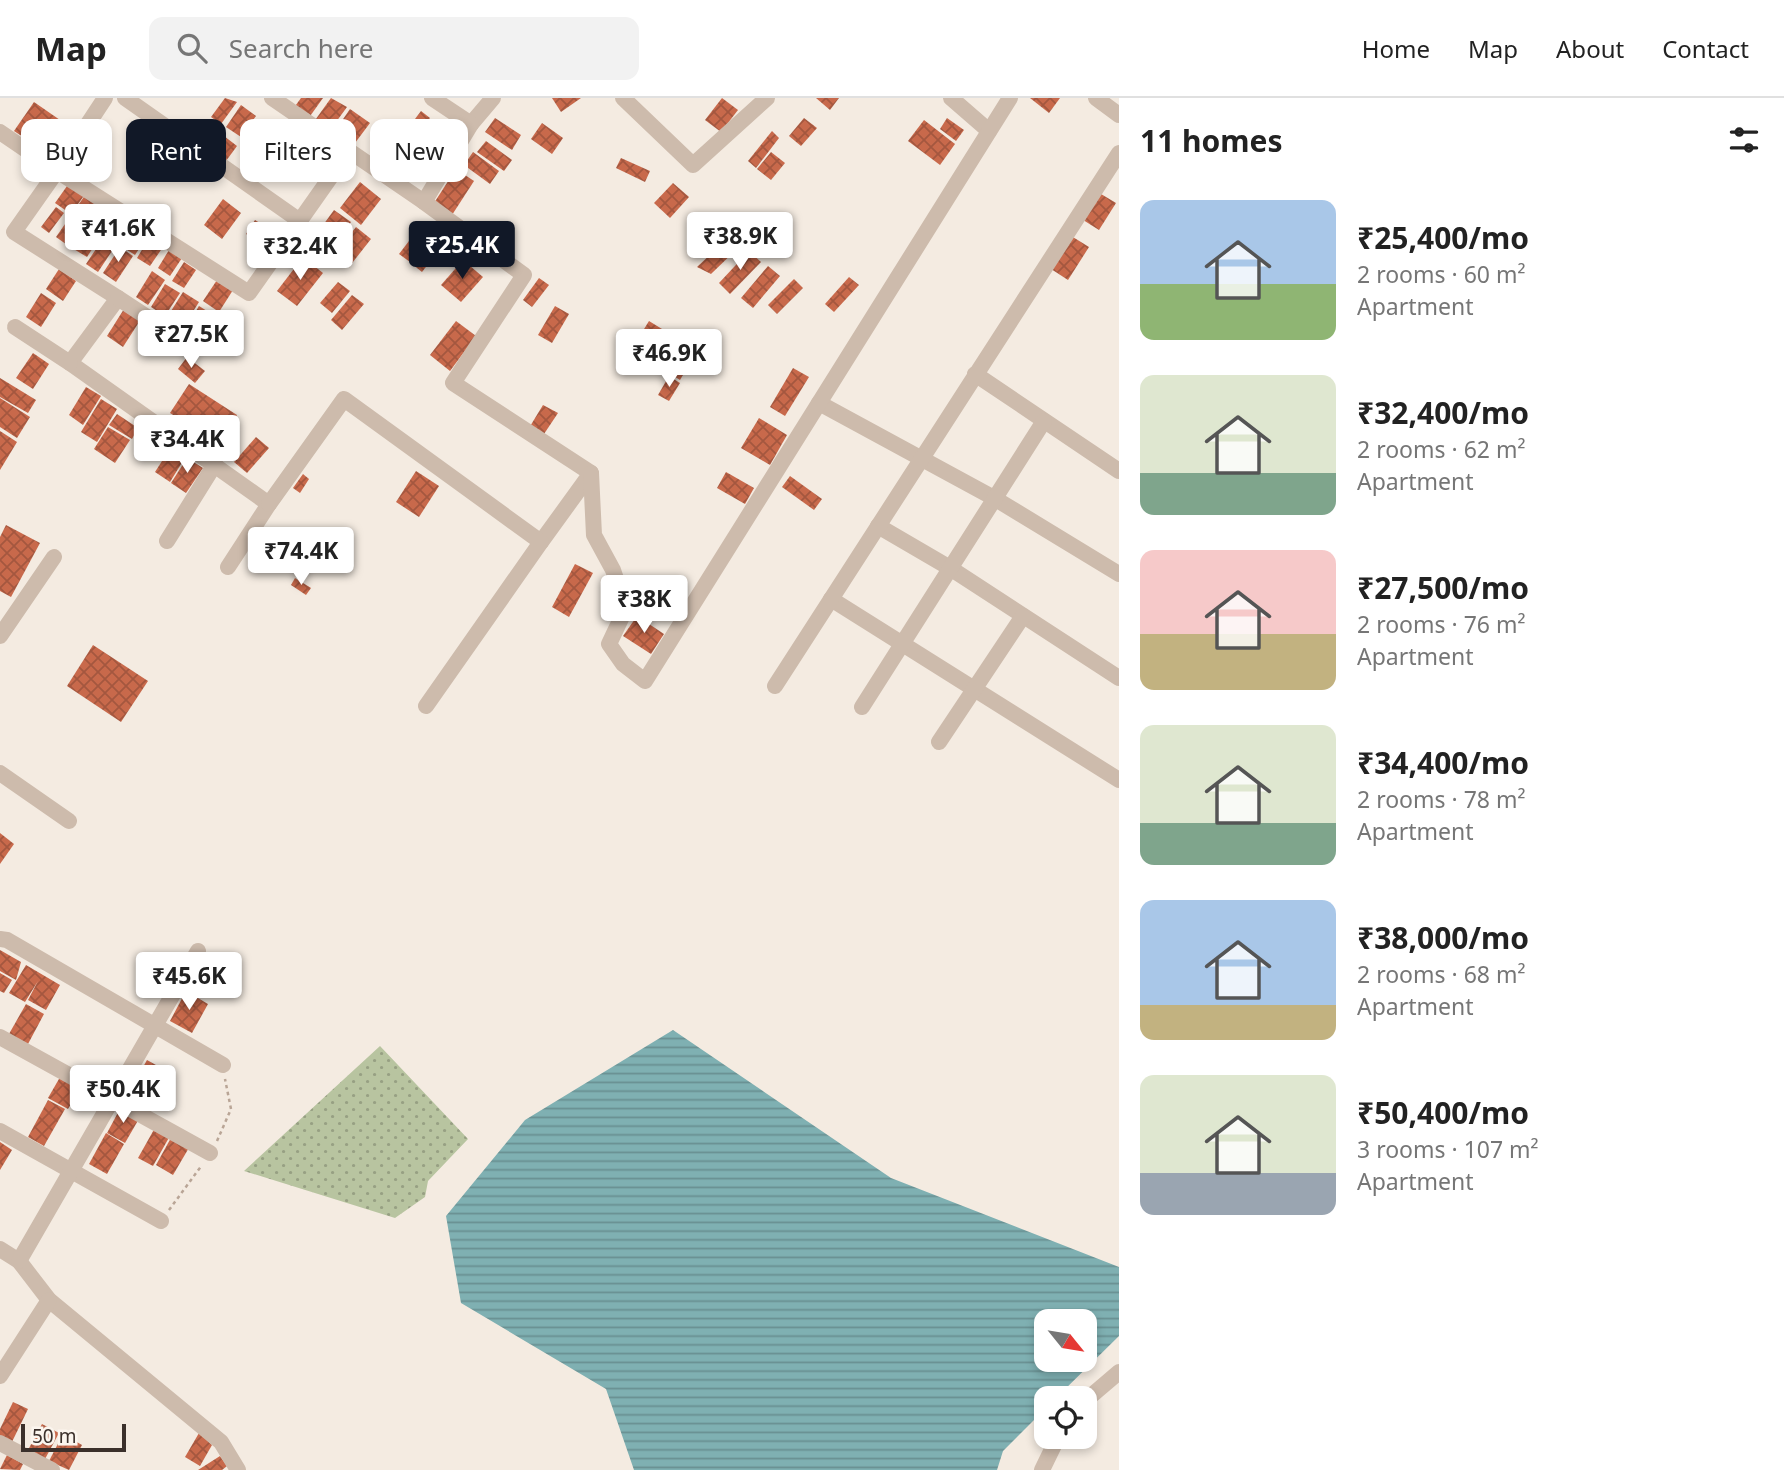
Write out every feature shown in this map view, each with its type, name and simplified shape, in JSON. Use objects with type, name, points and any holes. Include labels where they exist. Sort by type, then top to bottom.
[{"type":"street","points":[[91,119],[105,98]]},
{"type":"street","points":[[125,98],[300,221]]},
{"type":"street","points":[[272,98],[303,119]]},
{"type":"street","points":[[432,98],[471,124]]},
{"type":"street","points":[[424,202],[471,124],[493,98]]},
{"type":"street","points":[[623,98],[693,165],[768,98]]},
{"type":"street","points":[[951,98],[989,131]]},
{"type":"street","points":[[591,473],[594,535],[613,570],[626,608],[609,644],[623,664],[645,681],[1010,98]]},
{"type":"street","points":[[1096,98],[1119,116]]},
{"type":"street","points":[[0,132],[21,146]]},
{"type":"street","points":[[775,687],[920,458],[1119,153]]},
{"type":"street","points":[[356,156],[524,275],[453,383],[591,473]]},
{"type":"street","points":[[49,182],[14,232],[194,348]]},
{"type":"street","points":[[74,182],[249,293],[327,182]]},
{"type":"street","points":[[70,363],[118,299]]},
{"type":"street","points":[[15,327],[269,504]]},
{"type":"street","points":[[975,374],[1119,471]]},
{"type":"street","points":[[228,567],[344,399],[541,542]]},
{"type":"street","points":[[819,403],[994,498],[1119,574]]},
{"type":"street","points":[[862,707],[1044,421]]},
{"type":"street","points":[[167,541],[215,464]]},
{"type":"street","points":[[426,706],[591,473]]},
{"type":"street","points":[[878,526],[950,568],[1119,678]]},
{"type":"street","points":[[0,636],[54,557]]},
{"type":"street","points":[[831,599],[1119,780]]},
{"type":"street","points":[[939,742],[1023,616]]},
{"type":"street","points":[[0,773],[69,821]]},
{"type":"street","points":[[0,939],[223,1065]]},
{"type":"street","points":[[19,1261],[198,951]]},
{"type":"street","points":[[0,1037],[210,1153]]},
{"type":"street","points":[[0,1131],[161,1221]]},
{"type":"street","points":[[0,1249],[19,1261],[49,1300],[221,1442],[238,1470]]},
{"type":"street","points":[[0,1376],[49,1300]]},
{"type":"street","points":[[1097,1391],[1119,1372]]},
{"type":"street","points":[[0,1443],[52,1470]]},
{"type":"street","points":[[1042,1470],[1052,1449]]},
{"type":"green space","points":[[380,1046],[468,1139],[428,1181],[425,1197],[395,1218],[244,1171]]},
{"type":"water","points":[[673,1030],[891,1178],[1119,1267],[1119,1336],[1097,1358],[1097,1309],[1034,1309],[1034,1372],[1082,1372],[1068,1386],[1034,1386],[1034,1420],[1003,1451],[997,1470],[634,1470],[606,1389],[461,1303],[446,1216],[525,1120]]},
{"type":"building","points":[[225,98],[237,102],[225,119],[211,117]]},
{"type":"building","points":[[301,98],[323,98],[308,119],[293,109]]},
{"type":"building","points":[[331,98],[347,107],[338,119],[316,119]]},
{"type":"building","points":[[552,98],[581,98],[561,112]]},
{"type":"building","points":[[722,98],[738,110],[721,132],[705,120]]},
{"type":"building","points":[[816,98],[839,98],[830,110]]},
{"type":"building","points":[[1030,98],[1060,98],[1049,113]]},
{"type":"building","points":[[34,102],[59,119],[22,119]]},
{"type":"building","points":[[241,105],[256,116],[254,119],[240,119],[240,136],[226,127]]},
{"type":"building","points":[[350,109],[370,123],[356,142],[356,119],[343,119]]},
{"type":"building","points":[[421,111],[430,118],[429,119],[415,119]]},
{"type":"building","points":[[495,118],[521,135],[512,150],[485,132]]},
{"type":"building","points":[[804,118],[817,128],[801,146],[789,136]]},
{"type":"building","points":[[947,118],[964,130],[956,141],[940,129]]},
{"type":"building","points":[[924,120],[955,144],[940,165],[908,141]]},
{"type":"building","points":[[21,121],[21,136],[14,131]]},
{"type":"building","points":[[542,123],[563,138],[552,154],[531,139]]},
{"type":"building","points":[[772,131],[779,138],[756,168],[748,161]]},
{"type":"building","points":[[226,138],[237,146],[226,161]]},
{"type":"building","points":[[486,141],[512,160],[504,171],[477,152]]},
{"type":"building","points":[[473,152],[499,171],[490,184],[468,168],[468,159]]},
{"type":"building","points":[[771,152],[785,163],[771,180],[757,169]]},
{"type":"building","points":[[621,158],[650,171],[645,182],[616,168]]},
{"type":"building","points":[[468,177],[474,181],[452,215],[434,203],[448,182],[468,182]]},
{"type":"building","points":[[70,182],[76,182],[88,190],[71,214],[55,203]]},
{"type":"building","points":[[360,182],[381,199],[361,225],[340,208]]},
{"type":"building","points":[[673,183],[689,197],[670,218],[654,203]]},
{"type":"building","points":[[88,191],[102,201],[70,247],[56,237]]},
{"type":"building","points":[[1096,191],[1116,203],[1099,230],[1080,218]]},
{"type":"building","points":[[223,199],[241,213],[222,239],[204,225]]},
{"type":"building","points":[[104,201],[118,211],[103,234],[89,224]]},
{"type":"building","points":[[56,207],[64,213],[49,233],[41,227]]},
{"type":"building","points":[[334,210],[351,222],[330,251],[313,239]]},
{"type":"building","points":[[120,215],[133,223],[121,242],[108,233]]},
{"type":"building","points":[[255,220],[263,225],[253,239],[246,234]]},
{"type":"building","points":[[87,225],[102,234],[87,257],[72,248]]},
{"type":"building","points":[[135,225],[149,233],[135,255],[121,246]]},
{"type":"building","points":[[356,227],[371,239],[349,267],[334,255]]},
{"type":"building","points":[[267,228],[283,240],[274,252],[258,241]]},
{"type":"building","points":[[419,228],[430,237],[410,262],[399,254]]},
{"type":"building","points":[[106,234],[118,242],[98,272],[86,264]]},
{"type":"building","points":[[1068,234],[1089,247],[1068,280],[1048,267]]},
{"type":"building","points":[[151,235],[165,244],[150,266],[137,258]]},
{"type":"building","points":[[730,236],[740,246],[711,274],[697,267]]},
{"type":"building","points":[[433,237],[443,245],[422,272],[412,264]]},
{"type":"building","points":[[120,247],[133,256],[116,282],[103,273]]},
{"type":"building","points":[[169,250],[182,258],[170,276],[158,268]]},
{"type":"building","points":[[749,251],[761,262],[730,294],[719,283]]},
{"type":"building","points":[[303,257],[323,273],[297,306],[277,291]]},
{"type":"building","points":[[463,260],[483,277],[461,302],[441,285]]},
{"type":"building","points":[[184,262],[196,270],[184,288],[172,281]]},
{"type":"building","points":[[768,266],[780,276],[753,308],[741,298]]},
{"type":"building","points":[[59,269],[76,281],[63,301],[46,289]]},
{"type":"building","points":[[152,271],[165,280],[148,305],[136,297]]},
{"type":"building","points":[[849,277],[859,285],[834,312],[825,304]]},
{"type":"building","points":[[539,278],[549,285],[532,307],[523,300]]},
{"type":"building","points":[[794,279],[803,288],[777,314],[768,305]]},
{"type":"building","points":[[217,280],[233,290],[219,312],[203,301]]},
{"type":"building","points":[[338,282],[350,291],[332,313],[320,303]]},
{"type":"building","points":[[165,284],[180,293],[165,316],[151,307]]},
{"type":"building","points":[[183,292],[199,302],[182,329],[166,319]]},
{"type":"building","points":[[41,293],[56,303],[41,327],[26,317]]},
{"type":"building","points":[[352,295],[364,304],[342,330],[331,320]]},
{"type":"building","points":[[199,306],[215,316],[200,339],[185,329]]},
{"type":"building","points":[[555,306],[569,314],[552,343],[538,335]]},
{"type":"building","points":[[124,309],[141,319],[123,347],[107,336]]},
{"type":"building","points":[[456,321],[476,336],[450,371],[430,355]]},
{"type":"building","points":[[649,321],[662,329],[641,363],[628,355]]},
{"type":"building","points":[[33,353],[49,364],[33,389],[16,378]]},
{"type":"building","points":[[187,357],[205,371],[195,383],[178,369]]},
{"type":"building","points":[[676,361],[687,368],[680,380],[669,373]]},
{"type":"building","points":[[793,368],[809,377],[785,416],[770,407]]},
{"type":"building","points":[[669,376],[680,383],[669,401],[658,395]]},
{"type":"building","points":[[0,378],[36,400],[28,413],[0,397]]},
{"type":"building","points":[[189,384],[237,415],[218,443],[170,413]]},
{"type":"building","points":[[86,387],[101,396],[83,425],[69,415]]},
{"type":"building","points":[[0,398],[30,417],[17,438],[0,427]]},
{"type":"building","points":[[101,399],[117,409],[97,442],[81,432]]},
{"type":"building","points":[[543,405],[558,413],[542,437],[529,428]]},
{"type":"building","points":[[117,414],[138,428],[132,439],[109,425]]},
{"type":"building","points":[[759,418],[787,435],[770,465],[741,448]]},
{"type":"building","points":[[108,427],[130,440],[115,463],[94,449]]},
{"type":"building","points":[[0,431],[17,442],[0,470]]},
{"type":"building","points":[[256,437],[269,448],[247,473],[234,462]]},
{"type":"building","points":[[171,447],[186,456],[170,482],[155,472]]},
{"type":"building","points":[[187,458],[203,468],[186,493],[171,483]]},
{"type":"building","points":[[416,471],[439,486],[419,517],[396,502]]},
{"type":"building","points":[[726,472],[754,488],[745,504],[717,488]]},
{"type":"building","points":[[303,474],[309,479],[300,493],[293,488]]},
{"type":"building","points":[[790,476],[822,499],[814,510],[782,487]]},
{"type":"building","points":[[6,525],[40,543],[11,597],[0,591],[0,537]]},
{"type":"building","points":[[575,564],[593,573],[569,617],[552,607]]},
{"type":"building","points":[[295,578],[311,588],[306,595],[291,585]]},
{"type":"building","points":[[637,616],[664,634],[651,654],[623,636]]},
{"type":"building","points":[[93,645],[148,681],[121,722],[67,686]]},
{"type":"building","points":[[0,833],[14,844],[0,864]]},
{"type":"building","points":[[0,950],[21,962],[16,980],[0,971]]},
{"type":"building","points":[[26,965],[60,985],[46,1010],[28,1000],[38,981],[25,1002],[9,993]]},
{"type":"building","points":[[0,973],[12,980],[4,993],[0,991]]},
{"type":"building","points":[[186,991],[208,1004],[192,1033],[170,1021]]},
{"type":"building","points":[[26,1004],[44,1014],[28,1044],[9,1034]]},
{"type":"building","points":[[147,1060],[172,1074],[155,1104],[130,1090]]},
{"type":"building","points":[[63,1072],[83,1084],[68,1109],[48,1098]]},
{"type":"building","points":[[48,1100],[65,1109],[44,1146],[28,1137]]},
{"type":"building","points":[[121,1107],[140,1117],[125,1143],[107,1133]]},
{"type":"building","points":[[156,1126],[171,1134],[153,1166],[138,1158]]},
{"type":"building","points":[[106,1133],[124,1144],[107,1174],[89,1164]]},
{"type":"building","points":[[172,1136],[190,1146],[173,1175],[156,1165]]},
{"type":"building","points":[[0,1142],[12,1150],[0,1170]]},
{"type":"building","points":[[13,1402],[28,1409],[10,1446],[0,1441],[0,1429]]},
{"type":"building","points":[[42,1424],[59,1433],[45,1459],[28,1450]]},
{"type":"building","points":[[199,1433],[212,1445],[200,1466],[185,1457]]},
{"type":"building","points":[[63,1434],[82,1445],[69,1470],[49,1461]]},
{"type":"building","points":[[7,1455],[23,1464],[20,1470],[0,1469]]},
{"type":"building","points":[[220,1456],[227,1466],[222,1470],[198,1470]]}]
